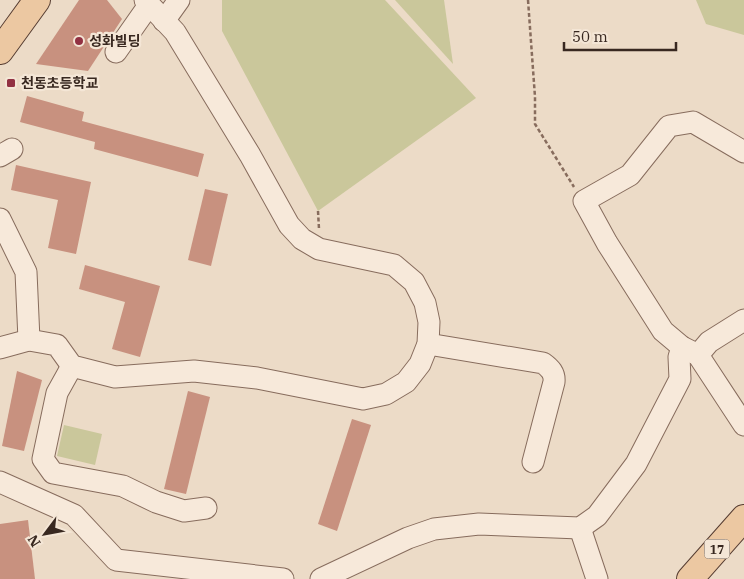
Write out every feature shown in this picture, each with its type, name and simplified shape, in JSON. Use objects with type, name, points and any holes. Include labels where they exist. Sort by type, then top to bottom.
[{"type":"main road","points":[[0,51],[37,0]]},
{"type":"main road","name":"17","points":[[690,579],[744,518]]},
{"type":"street","points":[[164,21],[179,0]]},
{"type":"street","points":[[0,348],[29,340],[57,345],[72,366],[116,377],[194,371],[257,378],[363,399],[386,394],[406,382],[420,364],[428,344],[429,322],[425,303],[414,282],[394,265],[319,249],[302,239],[289,224],[250,155],[174,32],[147,2],[116,52]]},
{"type":"street","points":[[744,152],[693,122],[669,126],[630,175],[584,201],[607,243],[663,331],[690,351],[744,425]]},
{"type":"street","points":[[0,219],[26,272],[29,340]]},
{"type":"street","points":[[321,579],[408,538],[434,529],[479,524],[580,528],[597,516],[636,464],[680,379],[679,357],[709,342],[744,320]]},
{"type":"street","points":[[428,344],[543,363],[549,368],[555,376],[534,462]]},
{"type":"street","points":[[72,366],[56,393],[43,459],[53,473],[123,486],[156,502],[184,511],[206,508]]},
{"type":"street","points":[[0,482],[74,515],[117,569],[283,579]]},
{"type":"street","points":[[580,528],[597,579]]},
{"type":"path","points":[[528,0],[535,97],[534,124],[584,201]]},
{"type":"shaded area","points":[[222,0],[385,0],[476,98],[318,211],[222,31]]},
{"type":"shaded area","points":[[395,0],[444,0],[453,64]]},
{"type":"shaded area","points":[[696,0],[744,0],[744,35],[706,24]]},
{"type":"shaded area","points":[[64,425],[102,434],[95,465],[57,456]]},
{"type":"building","name":"성화빌딩","points":[[79,0],[107,0],[122,19],[88,71],[36,64]]},
{"type":"building","points":[[27,96],[84,112],[82,121],[204,154],[198,177],[94,149],[95,142],[20,122]]},
{"type":"building","points":[[16,165],[91,182],[76,254],[48,248],[58,200],[11,190]]},
{"type":"building","points":[[205,189],[228,194],[211,266],[188,260]]},
{"type":"building","points":[[85,265],[160,286],[140,357],[112,349],[125,302],[79,289]]},
{"type":"building","points":[[17,371],[42,380],[24,451],[2,446]]},
{"type":"building","points":[[188,391],[210,397],[186,494],[164,489]]},
{"type":"building","points":[[352,419],[371,425],[337,531],[318,524]]},
{"type":"building","points":[[28,520],[35,579],[0,579],[0,524]]},
{"type":"place","name":"성화빌딩","points":[[79,41]]},
{"type":"place","name":"천동초등학교","points":[[11,83]]}]
